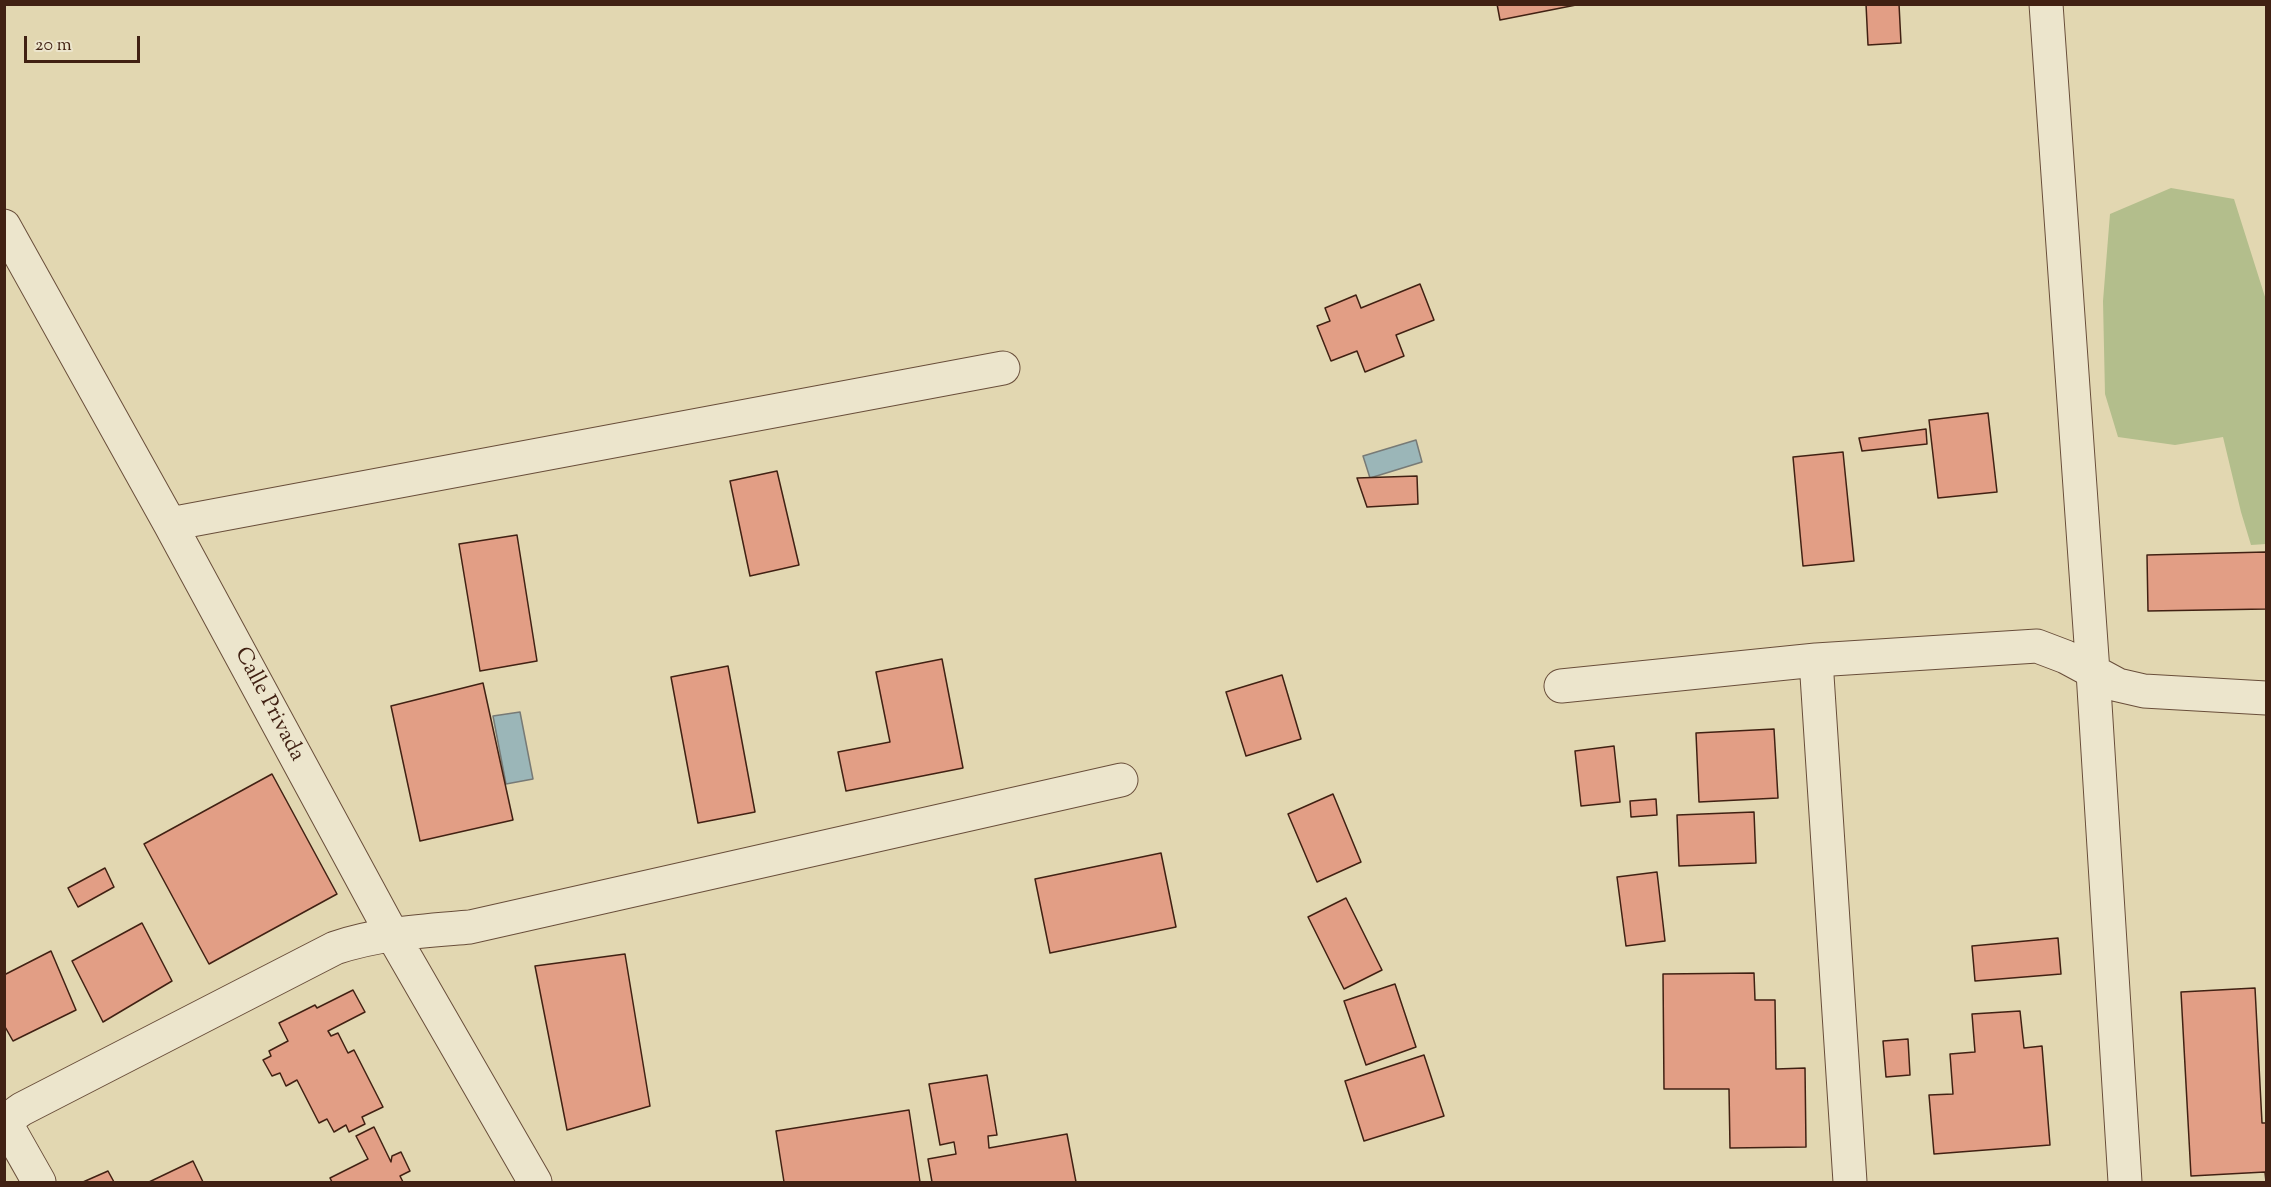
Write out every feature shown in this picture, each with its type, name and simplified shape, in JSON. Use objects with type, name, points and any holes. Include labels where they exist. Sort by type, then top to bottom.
[{"type":"street","points":[[2046,4],[2126,1182]]},
{"type":"street","name":"Calle Privada","points":[[4,226],[170,524],[392,934],[535,1182]]},
{"type":"street","points":[[170,524],[1003,368]]},
{"type":"street","points":[[1561,686],[1816,660],[2037,646],[2066,657],[2118,685],[2144,691],[2266,698]]},
{"type":"street","points":[[1816,660],[1850,1182]]},
{"type":"street","points":[[39,1182],[9,1129],[9,1121],[13,1115],[335,948],[363,939],[392,934],[471,927],[1121,780]]},
{"type":"green space","points":[[2171,188],[2234,199],[2266,300],[2266,544],[2251,545],[2223,437],[2175,445],[2118,437],[2105,394],[2103,301],[2110,214]]},
{"type":"water","points":[[1416,440],[1422,462],[1370,478],[1363,456]]},
{"type":"water","points":[[520,712],[533,779],[506,784],[493,716]]},
{"type":"building","points":[[1497,4],[1576,4],[1576,5],[1500,20]]},
{"type":"building","points":[[1866,4],[1899,4],[1901,43],[1868,45]]},
{"type":"building","points":[[1420,284],[1434,320],[1396,335],[1404,356],[1365,372],[1357,351],[1331,361],[1317,326],[1330,321],[1325,308],[1356,295],[1361,308]]},
{"type":"building","points":[[1988,413],[1997,492],[1938,498],[1929,420]]},
{"type":"building","points":[[1926,429],[1927,444],[1862,451],[1859,438]]},
{"type":"building","points":[[1843,452],[1854,561],[1803,566],[1793,457]]},
{"type":"building","points":[[777,471],[799,565],[750,576],[730,481]]},
{"type":"building","points":[[1417,476],[1418,504],[1367,507],[1357,478]]},
{"type":"building","points":[[517,535],[537,661],[480,671],[459,544]]},
{"type":"building","points":[[2266,552],[2266,609],[2148,611],[2147,555]]},
{"type":"building","points":[[942,659],[963,768],[846,791],[838,752],[890,742],[876,672]]},
{"type":"building","points":[[728,666],[755,812],[698,823],[671,677]]},
{"type":"building","points":[[1282,675],[1301,739],[1246,756],[1226,692]]},
{"type":"building","points":[[483,683],[513,820],[420,841],[391,706]]},
{"type":"building","points":[[1774,729],[1778,798],[1699,802],[1696,733]]},
{"type":"building","points":[[1614,746],[1620,802],[1581,806],[1575,751]]},
{"type":"building","points":[[272,774],[337,894],[209,964],[144,844]]},
{"type":"building","points":[[1333,794],[1361,862],[1317,882],[1288,814]]},
{"type":"building","points":[[1656,799],[1657,815],[1631,817],[1630,801]]},
{"type":"building","points":[[1754,812],[1756,863],[1679,866],[1677,815]]},
{"type":"building","points":[[1161,853],[1176,927],[1050,953],[1035,879]]},
{"type":"building","points":[[105,868],[114,887],[78,907],[68,888]]},
{"type":"building","points":[[1657,872],[1665,941],[1626,946],[1617,877]]},
{"type":"building","points":[[1346,898],[1382,970],[1344,989],[1308,917]]},
{"type":"building","points":[[142,923],[172,981],[103,1022],[72,961]]},
{"type":"building","points":[[2058,938],[2061,974],[1975,981],[1972,946]]},
{"type":"building","points":[[51,951],[76,1010],[13,1041],[4,1025],[4,975]]},
{"type":"building","points":[[625,954],[650,1106],[567,1130],[535,966]]},
{"type":"building","points":[[1754,973],[1755,1000],[1775,1000],[1776,1069],[1805,1068],[1806,1147],[1730,1148],[1729,1089],[1664,1089],[1663,974]]},
{"type":"building","points":[[1395,984],[1416,1047],[1366,1065],[1344,1001]]},
{"type":"building","points":[[2255,988],[2262,1123],[2266,1123],[2266,1182],[2265,1172],[2191,1176],[2181,992]]},
{"type":"building","points":[[353,990],[365,1012],[328,1031],[331,1036],[338,1033],[348,1053],[354,1050],[383,1107],[362,1117],[365,1124],[349,1132],[346,1125],[334,1132],[327,1119],[319,1123],[297,1080],[286,1086],[280,1073],[272,1076],[263,1060],[271,1056],[269,1051],[288,1041],[279,1023]]},
{"type":"building","points":[[2020,1011],[2024,1048],[2042,1046],[2050,1145],[1934,1154],[1929,1095],[1953,1094],[1950,1054],[1975,1052],[1972,1014]]},
{"type":"building","points":[[1908,1039],[1910,1075],[1886,1077],[1883,1041]]},
{"type":"building","points":[[1424,1055],[1444,1116],[1364,1141],[1345,1081]]},
{"type":"building","points":[[987,1075],[997,1135],[988,1136],[989,1148],[1067,1134],[1076,1182],[932,1182],[928,1159],[956,1154],[954,1142],[940,1145],[929,1084]]},
{"type":"building","points":[[909,1110],[920,1182],[784,1182],[776,1131]]},
{"type":"building","points":[[374,1127],[391,1162],[392,1156],[401,1152],[410,1171],[400,1176],[403,1182],[332,1182],[330,1178],[368,1159],[356,1136]]},
{"type":"building","points":[[193,1161],[203,1182],[149,1182]]},
{"type":"building","points":[[108,1171],[114,1182],[83,1182]]}]
